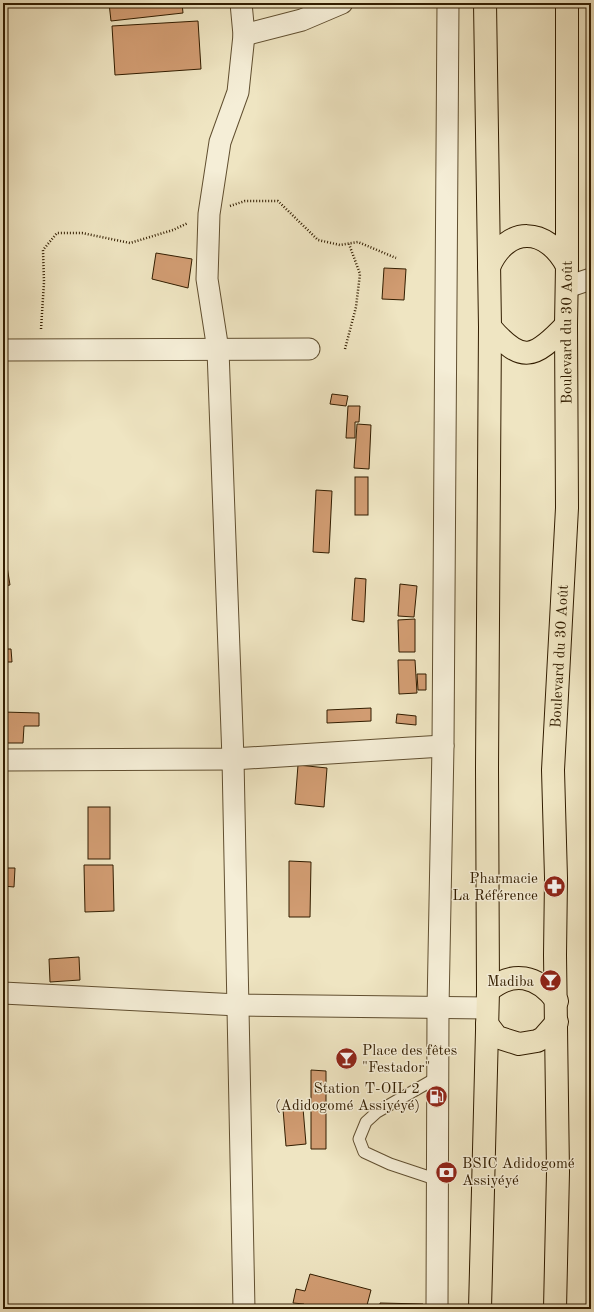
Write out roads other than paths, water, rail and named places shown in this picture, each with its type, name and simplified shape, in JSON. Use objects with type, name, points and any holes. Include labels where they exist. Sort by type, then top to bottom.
[{"type":"highway","points":[[480,1309],[487,1008],[490,327],[485,3]]},
{"type":"highway","name":"Boulevard du 30 Août","points":[[555,1309],[558,1172],[556,878],[552,770],[567,508],[567,3]]},
{"type":"highway","points":[[489,267],[504,245],[513,239],[524,235],[536,236],[547,240],[563,256],[567,266]]},
{"type":"highway","points":[[490,327],[509,346],[518,352],[527,353],[536,352],[545,346],[566,325]]},
{"type":"highway","points":[[557,1000],[543,984],[529,979],[502,981],[487,1008],[497,1037],[520,1044],[537,1041],[543,1038],[557,1022]]},
{"type":"street","points":[[241,3],[244,36],[238,92],[220,142],[209,214],[207,279],[218,350],[233,759],[244,1309]]},
{"type":"street","points":[[244,36],[302,20],[342,3]]},
{"type":"street","points":[[437,1309],[438,1008],[443,746],[447,3]]},
{"type":"street","points":[[567,287],[591,280]]},
{"type":"street","points":[[3,350],[309,349]]},
{"type":"street","points":[[3,760],[233,759],[443,746]]},
{"type":"street","points":[[3,994],[238,1005],[487,1008]]},
{"type":"lane","points":[[438,1078],[378,1112],[366,1122],[359,1139],[364,1152],[390,1164],[438,1180]]},
{"type":"place","name":"Pharmacie La Référence","points":[[554,887]]},
{"type":"place","name":"Madiba","points":[[550,981]]},
{"type":"place","name":"Place des fêtes \"Festador\"","points":[[347,1059]]},
{"type":"place","name":"Station T-OIL 2 (Adidogomé Assiyéyé)","points":[[436,1097]]},
{"type":"place","name":"BSIC Adidogomé Assiyéyé","points":[[447,1172]]}]
